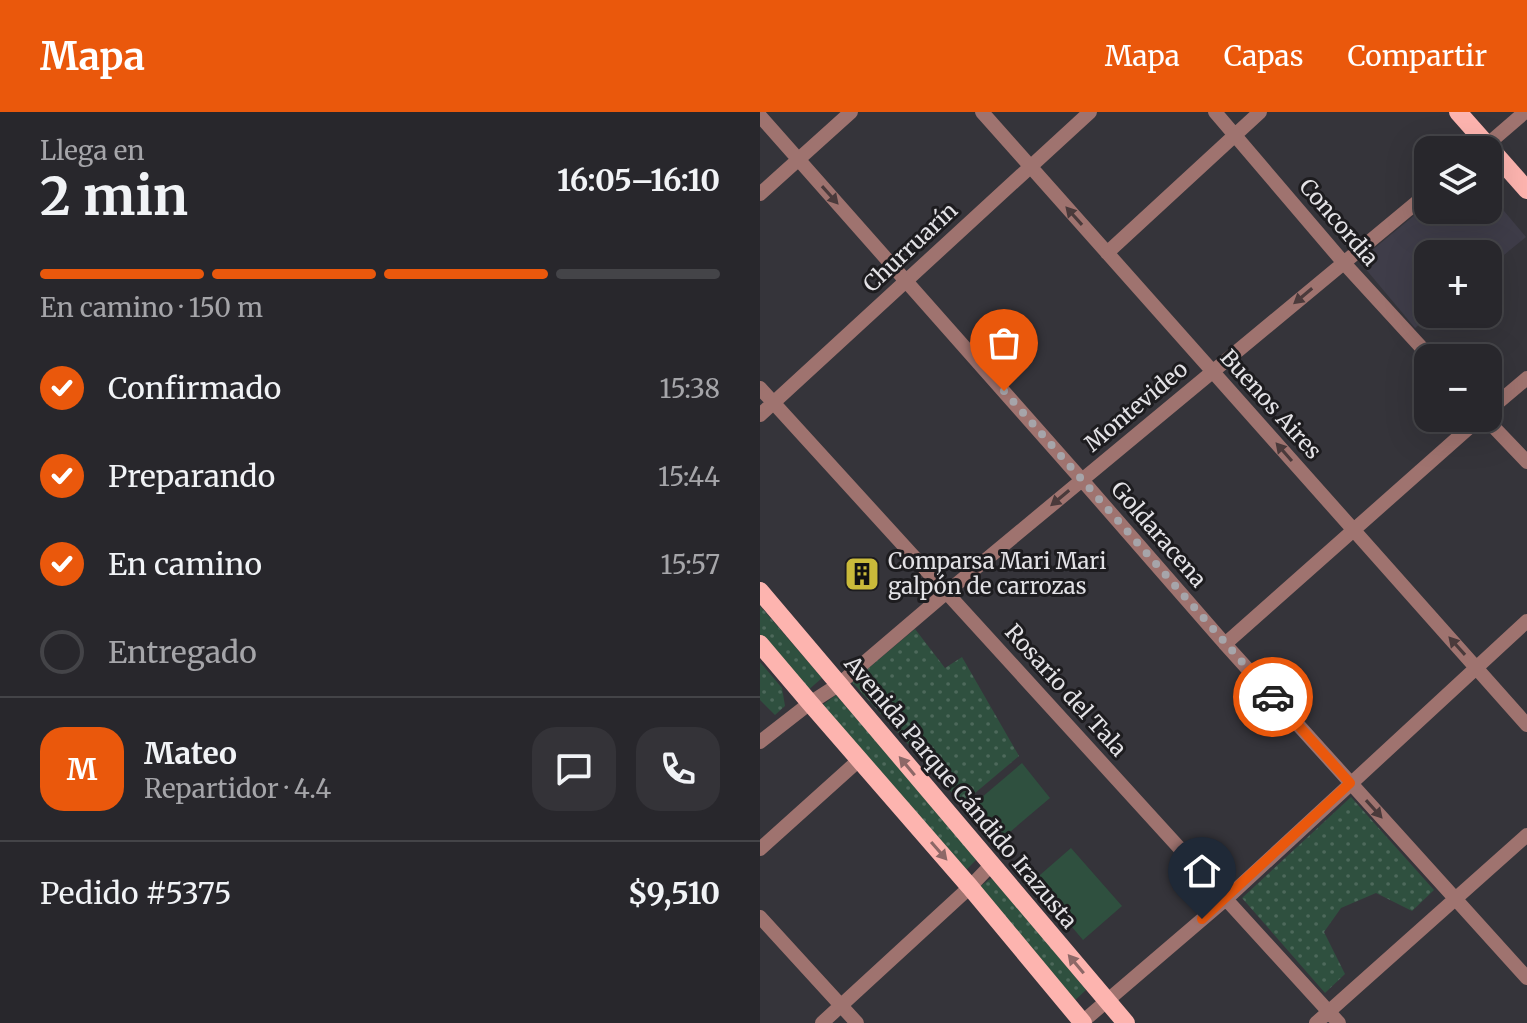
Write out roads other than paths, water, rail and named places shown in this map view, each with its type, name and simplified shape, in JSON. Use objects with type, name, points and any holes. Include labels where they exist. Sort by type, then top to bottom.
[{"type":"main road","points":[[1458,112],[1475,136]]},
{"type":"main road","points":[[1502,166],[1527,190]]},
{"type":"main road","name":"Avenida Parque Cándido Irazusta","points":[[760,591],[1126,1023]]},
{"type":"main road","points":[[760,644],[970,887],[1082,1023]]},
{"type":"street","points":[[760,194],[851,112]]},
{"type":"street","name":"Buenos Aires","points":[[982,112],[1527,725]]},
{"type":"street","name":"Churruarín","points":[[760,415],[1090,112]]},
{"type":"street","name":"Concordia","points":[[1215,112],[1343,262],[1418,344]]},
{"type":"street","points":[[1107,253],[1260,112]]},
{"type":"street","points":[[1498,136],[1525,112]]},
{"type":"street","name":"Goldaracena","points":[[760,116],[1225,644],[1527,978]]},
{"type":"street","name":"Montevideo","points":[[760,742],[838,685],[1414,204]]},
{"type":"street","points":[[1502,399],[1527,378]]},
{"type":"street","name":"Rosario del Tala","points":[[760,388],[1334,1017]]},
{"type":"street","points":[[1225,644],[1467,432]]},
{"type":"street","points":[[1497,432],[1527,462]]},
{"type":"street","points":[[1082,1023],[1226,899],[1527,621]]},
{"type":"street","points":[[760,849],[859,760]]},
{"type":"street","points":[[1316,1023],[1334,1017],[1455,899],[1527,835]]},
{"type":"street","points":[[822,1023],[991,865]]},
{"type":"street","points":[[760,917],[857,1023]]},
{"type":"place","name":"Comparsa Mari Mari galpón de carrozas","points":[[862,574]]}]
